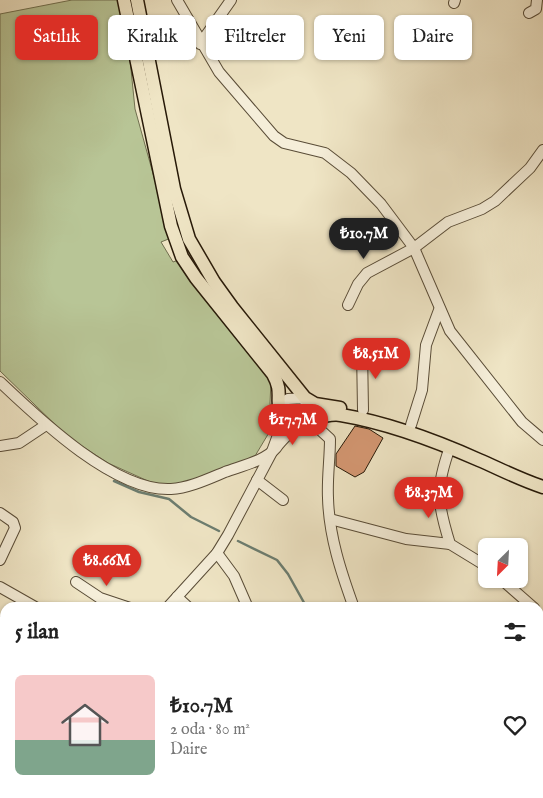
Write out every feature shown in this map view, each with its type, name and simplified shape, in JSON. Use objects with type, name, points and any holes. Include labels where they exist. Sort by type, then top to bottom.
[{"type":"main road","points":[[124,0],[171,226],[182,257],[196,278],[274,374],[280,385],[279,411],[292,424],[330,413],[387,424],[450,447],[543,487]]},
{"type":"main road","points":[[137,0],[174,189],[189,239],[214,282],[232,307],[305,398],[315,404],[363,410],[411,425],[543,477]]},
{"type":"street","points":[[176,0],[200,44],[219,72],[274,136],[284,143],[318,150],[344,167],[381,204],[414,248],[439,310],[450,331],[522,422],[543,440]]},
{"type":"street","points":[[200,44],[231,0]]},
{"type":"street","points":[[529,13],[536,9],[537,0]]},
{"type":"street","points":[[348,305],[358,284],[367,273],[414,248],[448,222],[482,209],[495,201],[530,168],[543,150]]},
{"type":"street","points":[[411,425],[422,390],[426,345],[439,310]]},
{"type":"street","points":[[362,350],[363,410]]},
{"type":"street","points":[[0,382],[46,425],[110,470],[152,488],[171,489],[193,485],[270,454],[287,434],[305,419]]},
{"type":"street","points":[[172,602],[216,553],[270,454],[278,435],[279,411],[288,399],[305,398],[305,419]]},
{"type":"street","points":[[305,419],[330,439],[328,497],[330,519],[343,576],[352,602]]},
{"type":"street","points":[[0,446],[19,443],[46,425]]},
{"type":"street","points":[[450,447],[442,470],[438,495],[441,515],[450,544]]},
{"type":"street","points":[[257,480],[283,500]]},
{"type":"street","points":[[0,513],[13,522],[15,528],[0,560]]},
{"type":"street","points":[[330,519],[406,539],[450,544],[478,561]]},
{"type":"street","points":[[216,553],[234,576],[245,602]]},
{"type":"street","points":[[76,582],[100,598],[112,602]]},
{"type":"street","points":[[0,588],[26,602]]},
{"type":"street","points":[[511,588],[527,602]]},
{"type":"street","points":[[177,597],[182,602]]},
{"type":"green space","points":[[72,0],[124,0],[126,15],[108,15],[108,60],[130,60],[135,109],[171,238],[161,242],[173,262],[184,258],[210,305],[271,381],[270,403],[273,426],[255,456],[193,482],[164,486],[148,481],[108,463],[68,437],[0,371],[0,14]]},
{"type":"building","points":[[355,426],[369,429],[383,438],[364,472],[355,477],[336,466],[336,454]]},
{"type":"waterway","points":[[114,481],[139,492],[169,499],[191,517],[219,531]]},
{"type":"waterway","points":[[238,541],[277,560],[288,574],[304,602]]}]
